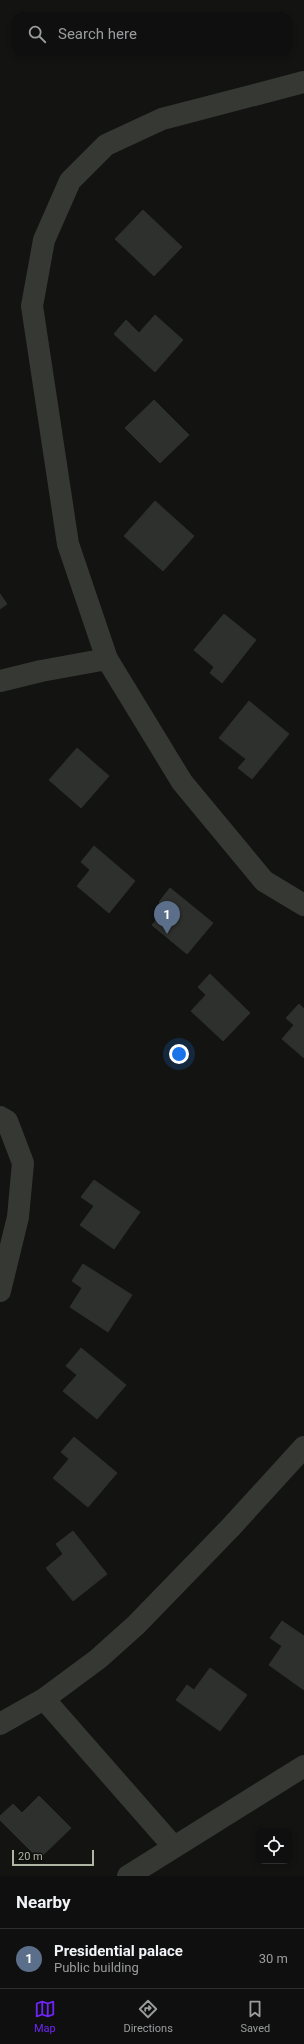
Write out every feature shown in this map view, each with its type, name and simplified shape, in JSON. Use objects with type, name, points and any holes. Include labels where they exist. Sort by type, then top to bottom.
[{"type":"street","points":[[304,82],[162,119],[106,145],[70,181],[44,240],[32,306],[68,544],[107,659],[182,782],[264,881],[304,904]]},
{"type":"street","points":[[0,681],[41,671],[107,659]]},
{"type":"street","points":[[0,1117],[7,1121],[23,1164],[18,1217],[0,1291]]},
{"type":"street","points":[[0,1724],[44,1699],[98,1659],[136,1625],[231,1527],[304,1447]]},
{"type":"street","points":[[44,1699],[173,1846]]},
{"type":"street","points":[[128,1876],[173,1846],[304,1766]]},
{"type":"building","points":[[143,210],[182,247],[154,276],[115,239]]},
{"type":"building","points":[[155,315],[183,340],[155,372],[114,334],[126,320],[139,333]]},
{"type":"building","points":[[154,400],[189,435],[160,463],[125,428]]},
{"type":"building","points":[[155,501],[194,536],[163,571],[124,536]]},
{"type":"building","points":[[0,594],[7,604],[0,609]]},
{"type":"building","points":[[224,614],[256,640],[222,683],[210,673],[214,667],[194,650]]},
{"type":"building","points":[[249,701],[289,734],[252,779],[238,768],[246,759],[219,738]]},
{"type":"building","points":[[77,748],[109,776],[81,808],[49,780]]},
{"type":"building","points":[[94,846],[135,881],[109,913],[77,886],[90,870],[81,862]]},
{"type":"building","points":[[170,888],[213,923],[187,954],[152,925],[166,908],[159,902]]},
{"type":"building","points":[[210,974],[250,1013],[223,1041],[191,1011],[206,995],[198,987]]},
{"type":"building","points":[[299,1004],[304,1009],[304,1058],[282,1039],[294,1025],[286,1018]]},
{"type":"building","points":[[94,1180],[140,1212],[114,1249],[80,1225],[94,1206],[81,1197]]},
{"type":"building","points":[[83,1264],[132,1295],[108,1332],[70,1307],[82,1288],[72,1281]]},
{"type":"building","points":[[81,1348],[126,1385],[97,1419],[63,1391],[77,1375],[66,1366]]},
{"type":"building","points":[[74,1437],[117,1473],[88,1507],[53,1478],[69,1459],[61,1452]]},
{"type":"building","points":[[73,1531],[107,1574],[73,1601],[46,1568],[63,1554],[56,1544]]},
{"type":"building","points":[[282,1621],[304,1636],[304,1690],[269,1665],[282,1646],[270,1638]]},
{"type":"building","points":[[210,1668],[247,1695],[220,1731],[176,1700],[187,1685],[194,1690]]},
{"type":"building","points":[[39,1796],[71,1828],[39,1859],[0,1820],[0,1816],[13,1804],[22,1813]]},
{"type":"place","name":"Presidential palace","points":[[167,934]]}]
